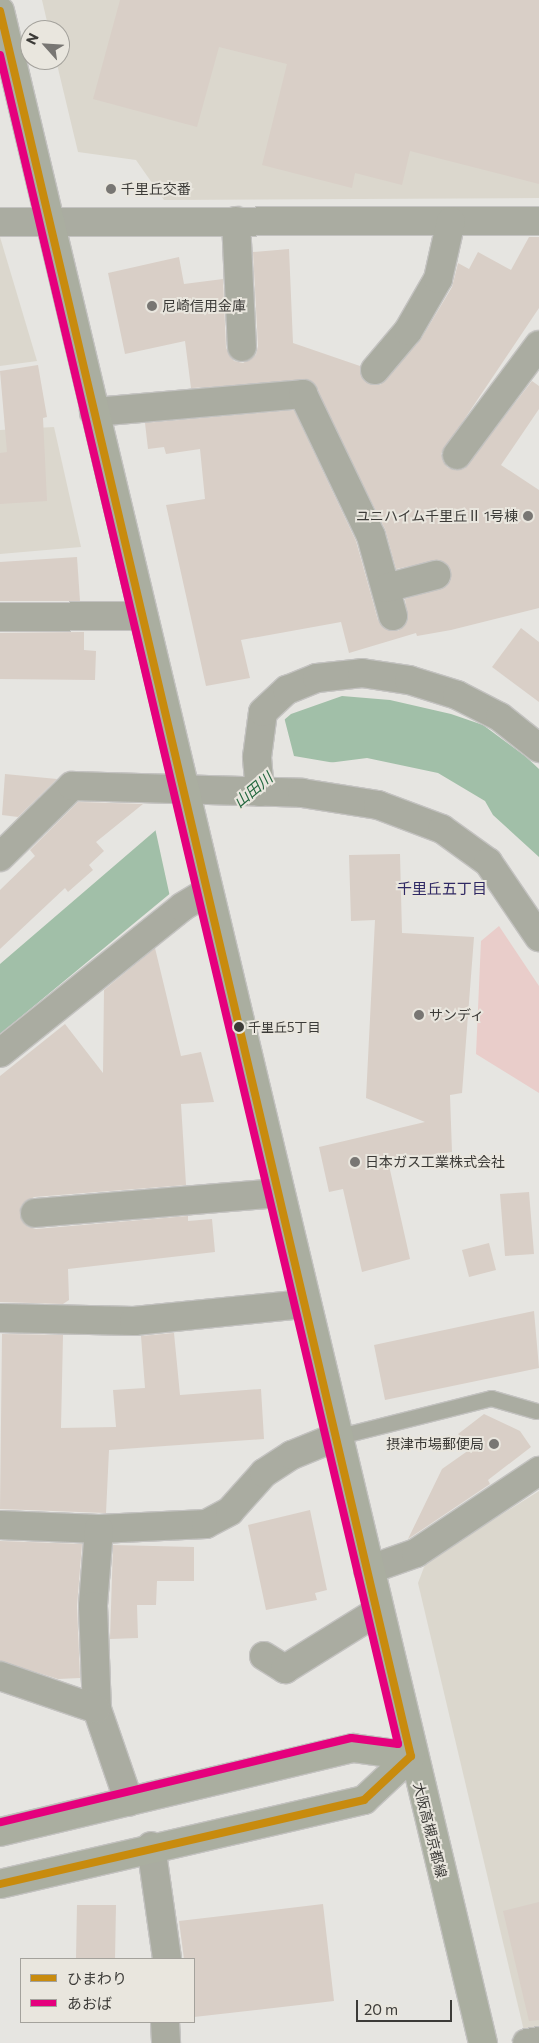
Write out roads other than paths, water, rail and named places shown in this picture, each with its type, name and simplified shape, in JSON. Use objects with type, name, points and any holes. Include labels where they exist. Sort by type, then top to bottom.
[{"type":"main road","name":"大阪高槻京都線","points":[[0,11],[141,616],[280,1193],[336,1437],[483,2043]]},
{"type":"main road","points":[[0,1832],[353,1748],[412,1756]]},
{"type":"main road","points":[[0,1884],[150,1846],[364,1800],[412,1756]]},
{"type":"street","points":[[236,221],[242,348]]},
{"type":"street","points":[[375,370],[408,331],[438,279],[451,221]]},
{"type":"street","points":[[0,222],[539,221]]},
{"type":"street","points":[[457,455],[539,345]]},
{"type":"street","points":[[94,412],[303,394],[371,536],[393,616]]},
{"type":"street","points":[[386,588],[436,575]]},
{"type":"street","points":[[0,617],[141,616]]},
{"type":"street","points":[[260,792],[259,734],[263,712],[288,690],[317,678],[362,673],[409,680],[458,696],[500,717],[539,748]]},
{"type":"street","points":[[0,857],[72,786],[182,786],[302,793],[378,805],[442,828],[488,862],[539,937]]},
{"type":"street","points":[[0,1054],[206,886]]},
{"type":"street","points":[[35,1213],[280,1193]]},
{"type":"street","points":[[0,1318],[134,1321],[305,1304]]},
{"type":"street","points":[[0,1525],[99,1529],[206,1524],[230,1511],[278,1464],[336,1437]]},
{"type":"street","points":[[368,1570],[416,1553],[539,1471]]},
{"type":"street","points":[[99,1529],[93,1606],[97,1710],[130,1802]]},
{"type":"street","points":[[264,1656],[285,1670],[378,1611]]},
{"type":"street","points":[[0,1676],[97,1710]]},
{"type":"street","points":[[150,1846],[168,1958]]},
{"type":"street","points":[[165,2023],[166,2043]]},
{"type":"street","points":[[527,2043],[539,2041]]},
{"type":"lane","points":[[336,1437],[491,1398],[536,1411]]},
{"type":"water","name":"山田川","points":[[342,696],[390,700],[451,714],[483,725],[525,756],[539,769],[539,857],[493,815],[485,801],[438,773],[367,758],[328,763],[0,1034],[0,964],[291,714]]},
{"type":"place","name":"千里丘交番","points":[[111,189]]},
{"type":"place","name":"尼崎信用金庫","points":[[152,306]]},
{"type":"place","name":"ユニハイム千里丘Ⅱ 1号棟","points":[[528,516]]},
{"type":"place","name":"サンディ","points":[[419,1015]]},
{"type":"place","name":"千里丘5丁目","points":[[239,1027]]},
{"type":"place","name":"日本ガス工業株式会社","points":[[355,1162]]},
{"type":"place","name":"摂津市場郵便局","points":[[494,1444]]},
{"type":"district","name":"千里丘五丁目","points":[[442,889]]}]
